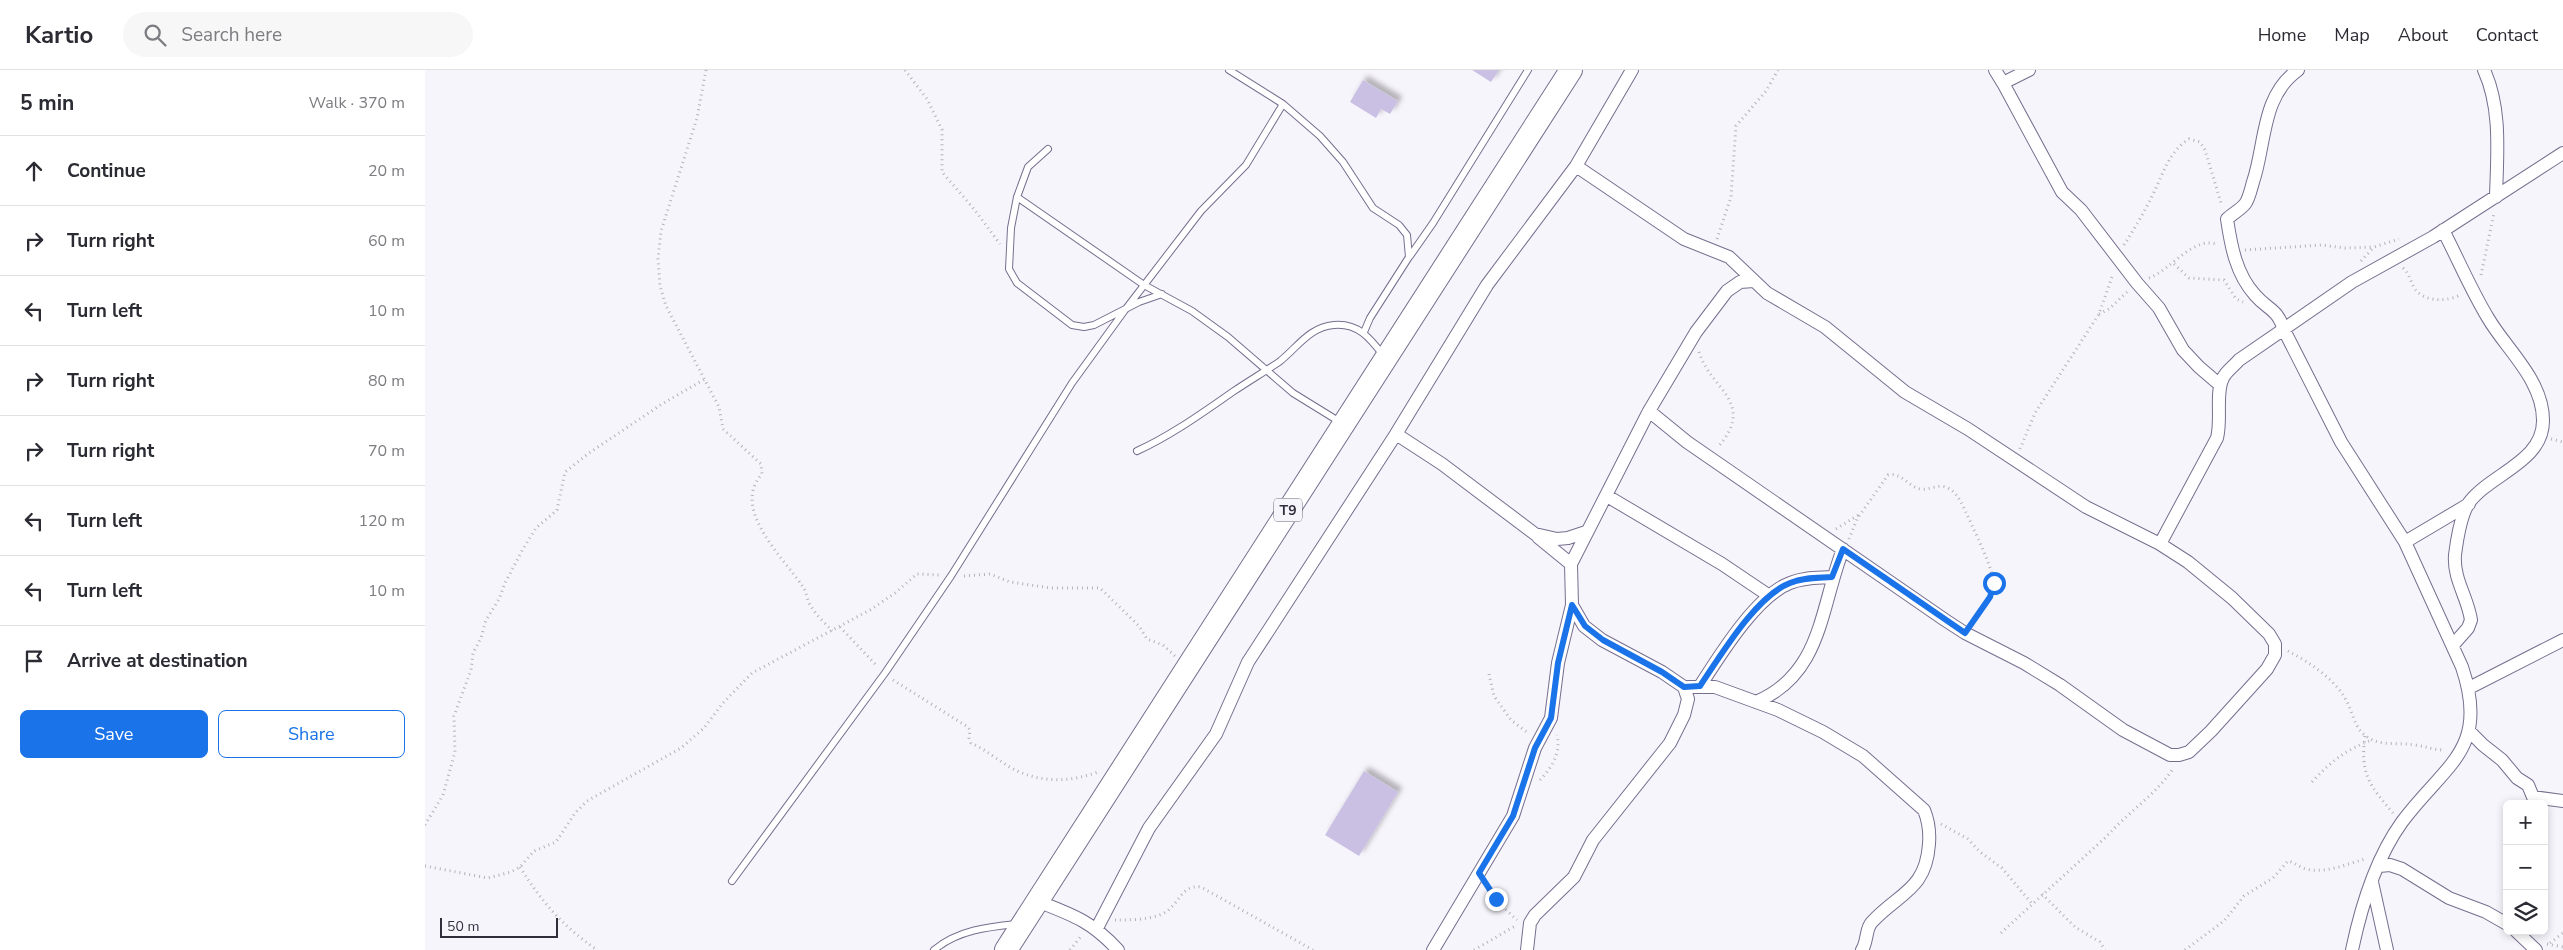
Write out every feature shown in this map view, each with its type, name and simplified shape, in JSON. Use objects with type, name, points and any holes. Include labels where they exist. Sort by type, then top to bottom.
[{"type":"highway","name":"T9","points":[[1006,950],[1571,70]]},
{"type":"street","points":[[1099,924],[1149,828],[1215,734],[1248,662],[1396,434],[1487,284],[1577,166],[1632,70]]},
{"type":"street","points":[[1995,70],[2062,192],[2081,210],[2137,283],[2159,308],[2183,350],[2199,368],[2220,385]]},
{"type":"street","points":[[2003,83],[2029,70]]},
{"type":"street","points":[[2484,70],[2493,107],[2498,143],[2496,197]]},
{"type":"street","points":[[2296,71],[2283,82],[2271,107],[2262,134],[2258,167],[2246,203],[2227,218],[2233,251],[2242,278],[2264,304],[2279,316],[2284,330],[2341,442],[2405,542],[2453,645],[2469,688],[2470,732],[2462,749],[2448,769],[2402,823],[2372,882],[2363,905],[2352,950]]},
{"type":"street","points":[[2160,544],[2217,438],[2221,411],[2220,385],[2224,376],[2239,360],[2352,282],[2443,230],[2563,153]]},
{"type":"street","points":[[1577,166],[1684,239],[1729,257],[1754,281],[1786,306],[1837,336],[1905,392],[2086,507],[2160,544],[2188,562],[2232,598],[2269,634],[2275,644],[2275,655],[2267,669],[2211,731],[2189,752],[2170,755],[2155,749],[2123,730],[2053,680],[1965,633],[1687,442],[1649,411]]},
{"type":"street","points":[[2443,230],[2495,329],[2522,363],[2537,396],[2544,419],[2541,438],[2533,450],[2479,492],[2463,515],[2455,570],[2471,620],[2468,628],[2453,645]]},
{"type":"street","points":[[1433,950],[1513,816],[1535,748],[1551,718],[1558,663],[1572,605],[1571,564],[1649,411],[1696,332],[1727,291],[1740,282],[1754,281]]},
{"type":"street","points":[[1396,434],[1442,464],[1535,534],[1571,564]]},
{"type":"street","points":[[1607,496],[1722,564],[1768,595]]},
{"type":"street","points":[[2405,542],[2469,504]]},
{"type":"street","points":[[1535,534],[1557,539],[1568,538],[1587,532]]},
{"type":"street","points":[[1756,702],[1775,694],[1799,670],[1812,649],[1832,577],[1843,549]]},
{"type":"street","points":[[1700,686],[1727,647],[1768,595],[1799,580],[1832,577]]},
{"type":"street","points":[[1527,950],[1530,923],[1535,915],[1574,877],[1593,840],[1670,743],[1684,715],[1688,699],[1684,687],[1662,672],[1603,640],[1585,626],[1572,605]]},
{"type":"street","points":[[2469,688],[2563,640]]},
{"type":"street","points":[[1684,687],[1715,687],[1756,702],[1823,732],[1863,756],[1924,810],[1929,821],[1927,858],[1919,880],[1870,923],[1866,944],[1862,950]]},
{"type":"street","points":[[2470,732],[2502,760],[2517,778],[2528,785],[2533,797],[2563,802]]},
{"type":"street","points":[[2382,860],[2402,869],[2443,895],[2486,912],[2503,922]]},
{"type":"street","points":[[2372,882],[2387,950]]},
{"type":"street","points":[[1037,901],[1099,924],[1118,950]]},
{"type":"street","points":[[2521,935],[2536,950]]},
{"type":"lane","points":[[1229,70],[1261,88],[1283,104],[1335,152],[1373,208],[1399,225],[1407,235],[1409,257]]},
{"type":"lane","points":[[1364,332],[1370,318],[1429,229],[1528,70]]},
{"type":"lane","points":[[732,882],[885,673],[951,576],[1072,383],[1201,211],[1246,165],[1283,104]]},
{"type":"lane","points":[[1048,148],[1028,167],[1017,198],[1011,228],[1009,269],[1017,283],[1072,325],[1084,327],[1094,326],[1162,294]]},
{"type":"lane","points":[[1017,198],[1145,285],[1192,311],[1228,336],[1293,393],[1343,424]]},
{"type":"lane","points":[[1137,451],[1192,421],[1280,361],[1304,337],[1319,328],[1346,324],[1364,332],[1385,358]]},
{"type":"lane","points":[[934,950],[964,933],[988,927],[1023,923]]},
{"type":"path","points":[[706,70],[697,118],[661,231],[658,259],[660,286],[666,306],[705,379],[710,395],[719,407],[723,429],[761,464],[762,474],[754,483],[752,500],[757,523],[803,588],[811,607],[833,631]]},
{"type":"path","points":[[905,70],[927,99],[942,130],[942,172],[974,209],[999,244],[1004,264],[1009,269]]},
{"type":"path","points":[[1712,249],[1731,197],[1736,126],[1765,91],[1778,70]]},
{"type":"path","points":[[2016,461],[2035,413],[2099,314],[2117,257],[2133,232],[2168,160],[2182,143],[2189,139],[2199,142],[2205,150],[2217,194],[2227,218]]},
{"type":"path","points":[[2480,303],[2479,286],[2496,197]]},
{"type":"path","points":[[2099,314],[2109,309],[2137,283],[2160,274],[2200,243],[2211,242],[2233,251],[2321,245],[2345,248],[2374,247]]},
{"type":"path","points":[[2388,261],[2404,269],[2414,288],[2423,295],[2445,300],[2467,294],[2480,303]]},
{"type":"path","points":[[2174,264],[2189,278],[2224,280],[2241,302],[2264,304]]},
{"type":"path","points":[[1696,332],[1700,355],[1731,404],[1733,418],[1730,430],[1709,456]]},
{"type":"path","points":[[425,825],[443,795],[455,752],[454,716],[471,670],[473,653],[481,638],[485,620],[499,599],[505,583],[536,528],[557,510],[565,472],[589,453],[662,404],[705,379]]},
{"type":"path","points":[[1843,549],[1861,514],[1884,479],[1893,474],[1917,488],[1942,486],[1959,497],[1991,570],[1994,583],[1990,597],[1965,633]]},
{"type":"path","points":[[1826,537],[1852,518],[1861,514]]},
{"type":"path","points":[[425,862],[427,866],[488,878],[499,876],[520,867],[534,851],[556,842],[575,813],[587,802],[681,748],[693,738],[751,673],[840,627],[895,593],[917,574],[951,576],[990,574],[1010,582],[1051,588],[1099,588],[1139,626],[1147,639],[1163,645],[1188,668]]},
{"type":"path","points":[[840,627],[885,673],[968,727],[971,743],[1022,773],[1046,779],[1069,779],[1086,776],[1127,762]]},
{"type":"path","points":[[2275,644],[2309,664],[2336,687],[2345,698],[2357,727],[2365,736],[2373,740],[2413,744],[2429,750],[2462,749]]},
{"type":"path","points":[[1489,674],[1494,696],[1511,720],[1526,731],[1529,742],[1535,748]]},
{"type":"path","points":[[2365,736],[2364,770],[2367,779],[2402,823]]},
{"type":"path","points":[[2312,782],[2334,760],[2373,740]]},
{"type":"path","points":[[2001,933],[2164,782],[2176,765],[2179,755]]},
{"type":"path","points":[[1929,821],[1945,826],[1968,839],[1980,852],[2011,877],[2033,904]]},
{"type":"path","points":[[2185,950],[2224,921],[2244,896],[2273,878],[2288,861],[2306,869],[2326,869],[2382,860]]},
{"type":"path","points":[[520,867],[554,915],[597,950]]},
{"type":"path","points":[[1474,950],[1522,923],[1496,899],[1479,873]]},
{"type":"path","points":[[1099,924],[1162,914],[1170,909],[1188,889],[1194,886],[1201,887],[1313,950]]},
{"type":"path","points":[[2042,894],[2057,911],[2083,933],[2100,942],[2105,950]]},
{"type":"path","points":[[2550,944],[2563,933]]},
{"type":"building","points":[[1472,70],[1499,70],[1491,82]]},
{"type":"building","points":[[1363,80],[1398,101],[1390,114],[1381,109],[1376,118],[1350,102]]},
{"type":"building","points":[[1364,771],[1398,792],[1359,856],[1325,835]]},
{"type":"route","points":[[1496,899],[1479,873],[1513,816],[1535,748],[1551,718],[1555,702],[1558,663],[1572,605],[1585,626],[1603,640],[1662,672],[1684,687],[1700,686],[1712,667],[1768,595],[1780,587],[1799,580],[1832,577],[1843,549],[1965,633],[1994,591],[1994,583]]}]
